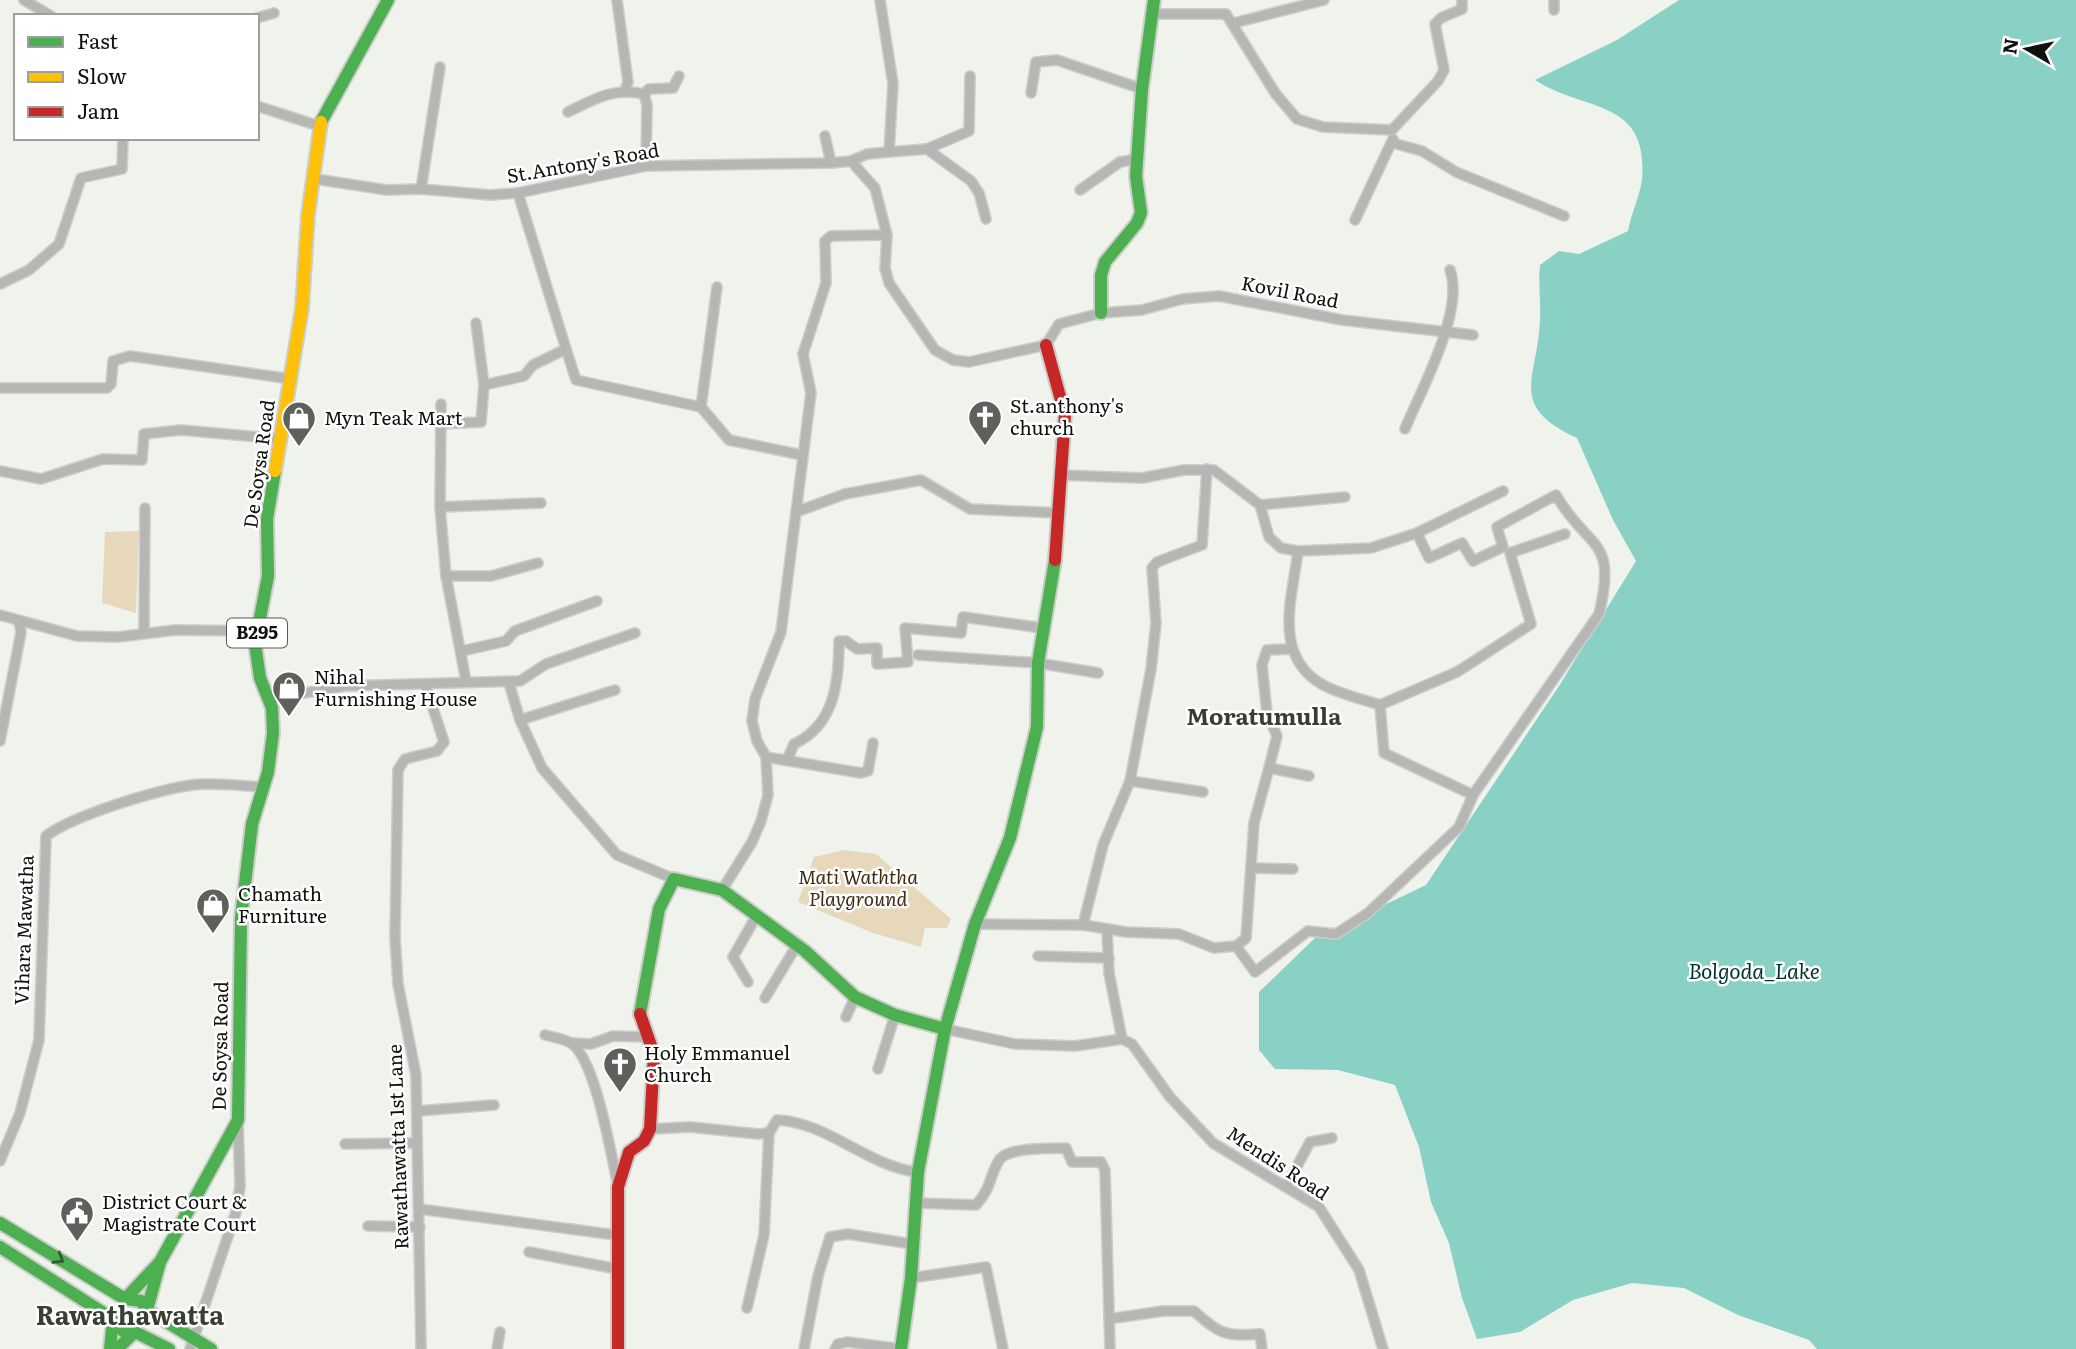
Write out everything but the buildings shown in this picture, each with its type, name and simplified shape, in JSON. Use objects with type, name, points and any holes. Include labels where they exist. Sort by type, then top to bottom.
[{"type":"main road","name":"De Soysa Road","points":[[147,1310],[160,1262],[238,1119],[242,918],[252,824],[268,772],[273,733],[270,699],[260,678],[256,657],[257,631],[268,576],[267,519],[302,308],[308,215],[315,179],[319,126],[388,0]]},
{"type":"main road","points":[[1101,313],[1101,275],[1105,262],[1137,223],[1140,213],[1137,159],[1142,89],[1154,0]]},
{"type":"main road","points":[[902,1349],[911,1278],[918,1172],[945,1029],[975,924],[1010,838],[1037,727],[1038,663],[1058,544],[1059,474],[1065,415],[1046,345]]},
{"type":"main road","points":[[618,1349],[618,1187],[629,1152],[644,1141],[650,1129],[654,1054],[640,1020],[641,1001],[659,909],[674,879],[722,890],[797,945],[855,997],[895,1015],[945,1029]]},
{"type":"main road","points":[[0,1223],[125,1298],[138,1300],[192,1345],[211,1349]]},
{"type":"main road","points":[[0,1247],[113,1319],[123,1331],[135,1332],[169,1349]]},
{"type":"main road","name":"De Soysa Road","points":[[113,1319],[114,1308],[160,1262]]},
{"type":"main road","points":[[117,1349],[146,1324],[147,1310]]},
{"type":"main road","points":[[110,1349],[113,1319]]},
{"type":"street","points":[[24,0],[48,14]]},
{"type":"street","points":[[617,0],[628,82],[625,90]]},
{"type":"street","points":[[880,0],[893,84],[888,152]]},
{"type":"street","points":[[1234,23],[1324,0]]},
{"type":"street","points":[[1152,14],[1226,15],[1234,23],[1256,64],[1297,119],[1323,127],[1392,130],[1438,81],[1444,70],[1436,24],[1462,9],[1462,0]]},
{"type":"street","points":[[259,17],[274,13]]},
{"type":"street","points":[[1031,93],[1036,62],[1057,60],[1142,89]]},
{"type":"street","points":[[421,189],[440,67]]},
{"type":"street","points":[[644,94],[649,89],[673,88],[678,76]]},
{"type":"street","points":[[825,136],[831,163],[851,161],[867,154],[927,149],[969,131],[970,76]]},
{"type":"street","points":[[568,112],[599,96],[625,90],[644,94]]},
{"type":"street","points":[[644,94],[647,105],[646,166]]},
{"type":"street","points":[[259,107],[319,126]]},
{"type":"street","points":[[1355,220],[1392,143],[1395,133],[1392,130]]},
{"type":"street","points":[[0,284],[29,270],[59,244],[81,178],[122,169],[123,140]]},
{"type":"street","points":[[1392,143],[1422,151],[1456,172],[1564,216]]},
{"type":"street","points":[[927,149],[971,181],[979,193],[986,219]]},
{"type":"street","points":[[1080,190],[1120,162],[1137,159]]},
{"type":"street","points":[[851,161],[861,168],[875,188],[887,235],[888,284],[935,350],[953,360],[969,362],[1046,345]]},
{"type":"street","name":"St.Antony's Road","points":[[315,179],[387,190],[421,189],[490,195],[518,193],[646,166],[831,163]]},
{"type":"street","points":[[518,193],[576,380],[701,407],[730,440],[802,455]]},
{"type":"street","points":[[722,890],[761,821],[768,795],[766,757],[757,741],[752,721],[755,699],[781,632],[811,393],[803,354],[826,284],[825,241],[831,236],[887,235]]},
{"type":"street","points":[[1405,429],[1445,332],[1455,289],[1450,270]]},
{"type":"street","points":[[701,407],[717,287]]},
{"type":"street","name":"Kovil Road","points":[[1046,345],[1059,324],[1101,313],[1142,310],[1182,299],[1219,296],[1342,320],[1473,335]]},
{"type":"street","points":[[439,424],[481,422],[484,385],[477,324]]},
{"type":"street","points":[[484,385],[524,376],[533,365],[566,349]]},
{"type":"street","points":[[0,388],[107,388],[111,384],[113,361],[130,356],[291,379]]},
{"type":"street","points":[[441,404],[440,506],[446,576],[466,681]]},
{"type":"street","points":[[0,471],[41,480],[103,459],[142,460],[144,434],[181,430],[280,439]]},
{"type":"street","points":[[1083,925],[1103,845],[1130,781],[1151,669],[1156,623],[1153,568],[1157,562],[1202,545],[1207,469]]},
{"type":"street","points":[[1059,474],[1142,478],[1214,470],[1260,505],[1269,537],[1281,548],[1297,551],[1351,551],[1417,533],[1503,491]]},
{"type":"street","points":[[796,512],[845,494],[920,480],[970,509],[1058,513]]},
{"type":"street","points":[[1236,946],[1255,972],[1308,931],[1336,934],[1368,913],[1459,827],[1473,795],[1599,614],[1607,582],[1602,553],[1588,533],[1567,513],[1556,495],[1497,527],[1503,547],[1473,561],[1462,543],[1429,558],[1417,533]]},
{"type":"street","points":[[1260,505],[1345,497]]},
{"type":"street","points":[[440,506],[541,503]]},
{"type":"street","points":[[144,631],[145,508]]},
{"type":"street","points":[[1297,551],[1288,631],[1290,649],[1310,677],[1325,687],[1380,705],[1457,672],[1531,624],[1510,554],[1565,534]]},
{"type":"street","points":[[446,576],[491,576],[538,563]]},
{"type":"street","points":[[462,651],[506,641],[515,632],[597,601]]},
{"type":"street","points":[[0,615],[77,636],[118,637],[144,631],[257,631]]},
{"type":"street","points":[[787,760],[794,744],[803,740],[830,710],[837,688],[839,641],[846,641],[857,649],[877,648],[877,664],[908,662],[905,628],[961,633],[963,617],[1042,628]]},
{"type":"street","points":[[0,741],[21,632],[19,621]]},
{"type":"street","points":[[270,699],[345,685],[466,681],[509,683],[520,681],[546,664],[635,633]]},
{"type":"street","points":[[975,924],[1083,925],[1179,934],[1214,948],[1236,946],[1245,938],[1254,823],[1278,736],[1267,713],[1262,665],[1267,650],[1290,649]]},
{"type":"street","points":[[918,655],[1038,663],[1098,673]]},
{"type":"street","points":[[509,683],[520,720],[542,768],[617,855],[674,879]]},
{"type":"street","name":"Rawathawatta 1st Lane","points":[[421,1349],[415,1055],[396,960],[396,813],[401,763],[410,756],[437,751],[444,742],[425,684]]},
{"type":"street","points":[[520,720],[615,690]]},
{"type":"street","points":[[1380,705],[1384,753],[1473,795]]},
{"type":"street","points":[[766,757],[861,773],[868,771],[873,743]]},
{"type":"street","points":[[1269,768],[1309,776]]},
{"type":"street","points":[[1130,781],[1203,792]]},
{"type":"street","name":"Vihara Mawatha","points":[[0,1161],[20,1113],[38,1040],[46,836],[106,809],[194,784],[262,787]]},
{"type":"street","points":[[1252,868],[1293,869]]},
{"type":"street","points":[[748,982],[733,957],[757,915]]},
{"type":"street","points":[[945,1029],[1015,1044],[1046,1046],[1075,1046],[1122,1039],[1109,973],[1107,929]]},
{"type":"street","points":[[765,998],[797,945]]},
{"type":"street","points":[[1038,956],[1109,958]]},
{"type":"street","points":[[846,1017],[855,997]]},
{"type":"street","points":[[878,1069],[895,1015]]},
{"type":"street","points":[[545,1035],[572,1043],[592,1044],[613,1036],[645,1037]]},
{"type":"street","name":"Mendis Road","points":[[1122,1039],[1132,1044],[1170,1097],[1213,1143],[1287,1185],[1319,1207],[1345,1243],[1359,1270],[1383,1349]]},
{"type":"street","points":[[572,1043],[586,1063],[599,1102],[618,1187]]},
{"type":"street","points":[[417,1111],[494,1105]]},
{"type":"street","points":[[192,1345],[236,1212],[240,1186],[238,1119]]},
{"type":"street","points":[[747,1308],[764,1235],[769,1133],[777,1120],[796,1122],[891,1166],[918,1172]]},
{"type":"street","points":[[650,1129],[690,1127],[769,1133]]},
{"type":"street","points":[[1287,1185],[1310,1142],[1332,1138]]},
{"type":"street","points":[[345,1144],[415,1143]]},
{"type":"street","points":[[915,1203],[976,1206],[989,1190],[998,1160],[1003,1155],[1026,1150],[1066,1148],[1072,1162],[1101,1162],[1105,1170],[1110,1349]]},
{"type":"street","points":[[419,1209],[617,1235]]},
{"type":"street","points":[[368,1226],[420,1227]]},
{"type":"street","points":[[804,1349],[818,1276],[830,1237],[848,1234],[912,1244]]},
{"type":"street","points":[[529,1252],[617,1269]]},
{"type":"street","points":[[911,1278],[986,1267],[1003,1349]]},
{"type":"street","points":[[1110,1319],[1163,1311],[1194,1311],[1216,1331],[1235,1336],[1260,1334],[1262,1349]]},
{"type":"street","points":[[497,1349],[500,1332]]},
{"type":"street","points":[[835,1349],[838,1344],[846,1342],[902,1349]]},
{"type":"green space","points":[[139,531],[136,613],[102,603],[105,532]]},
{"type":"green space","name":"Mati Waththa Playground","points":[[844,850],[876,854],[951,919],[947,928],[925,928],[921,947],[873,933],[798,902],[814,857]]},
{"type":"water","name":"Bolgoda_Lake","points":[[1679,0],[2076,0],[2076,1349],[1817,1349],[1809,1340],[1738,1315],[1684,1288],[1632,1283],[1573,1300],[1520,1332],[1477,1339],[1462,1298],[1449,1243],[1431,1202],[1419,1147],[1395,1085],[1338,1070],[1275,1069],[1259,1050],[1259,992],[1315,938],[1426,885],[1559,686],[1636,561],[1613,520],[1577,438],[1555,426],[1541,414],[1531,389],[1540,319],[1540,265],[1559,251],[1579,254],[1628,231],[1642,179],[1641,153],[1635,134],[1624,121],[1610,111],[1535,80],[1617,40]]},
{"type":"traffic: fast","points":[[321,122],[388,0]]},
{"type":"traffic: fast","points":[[1101,313],[1101,275],[1105,262],[1137,223],[1141,213],[1136,176],[1142,89],[1154,0]]},
{"type":"traffic: fast","points":[[147,1310],[160,1262],[238,1120],[241,918],[252,824],[268,772],[273,733],[272,708],[260,678],[255,644],[268,576],[267,519],[275,471]]},
{"type":"traffic: fast","points":[[901,1349],[911,1278],[918,1172],[945,1029],[975,924],[1010,838],[1037,727],[1038,663],[1055,560]]},
{"type":"traffic: fast","points":[[640,1014],[659,909],[674,879],[722,890],[805,951],[855,997],[895,1015],[945,1029]]},
{"type":"traffic: fast","points":[[0,1223],[125,1299],[141,1301],[147,1310],[211,1349]]},
{"type":"traffic: fast","points":[[0,1247],[113,1319],[123,1331],[135,1332],[169,1349]]},
{"type":"traffic: fast","points":[[125,1299],[159,1263]]},
{"type":"traffic: fast","points":[[110,1349],[113,1319]]},
{"type":"traffic: fast","points":[[117,1349],[135,1332]]},
{"type":"traffic: slow","points":[[275,471],[302,308],[308,215],[321,122]]},
{"type":"traffic: jam","points":[[1046,345],[1065,415],[1055,560]]},
{"type":"traffic: jam","points":[[618,1349],[618,1187],[629,1152],[644,1141],[650,1129],[654,1054],[640,1014]]},
{"type":"place","name":"St.anthony's church","points":[[985,447]]},
{"type":"place","name":"Myn Teak Mart","points":[[299,448]]},
{"type":"place","name":"Nihal Furnishing House","points":[[289,718]]},
{"type":"place","name":"Chamath Furniture","points":[[213,935]]},
{"type":"place","name":"Holy Emmanuel Church","points":[[620,1094]]},
{"type":"place","name":"District Court & Magistrate Court","points":[[77,1243]]},
{"type":"district","name":"Moratumulla","points":[[1264,717]]},
{"type":"district","name":"Rawathawatta","points":[[130,1316]]}]
